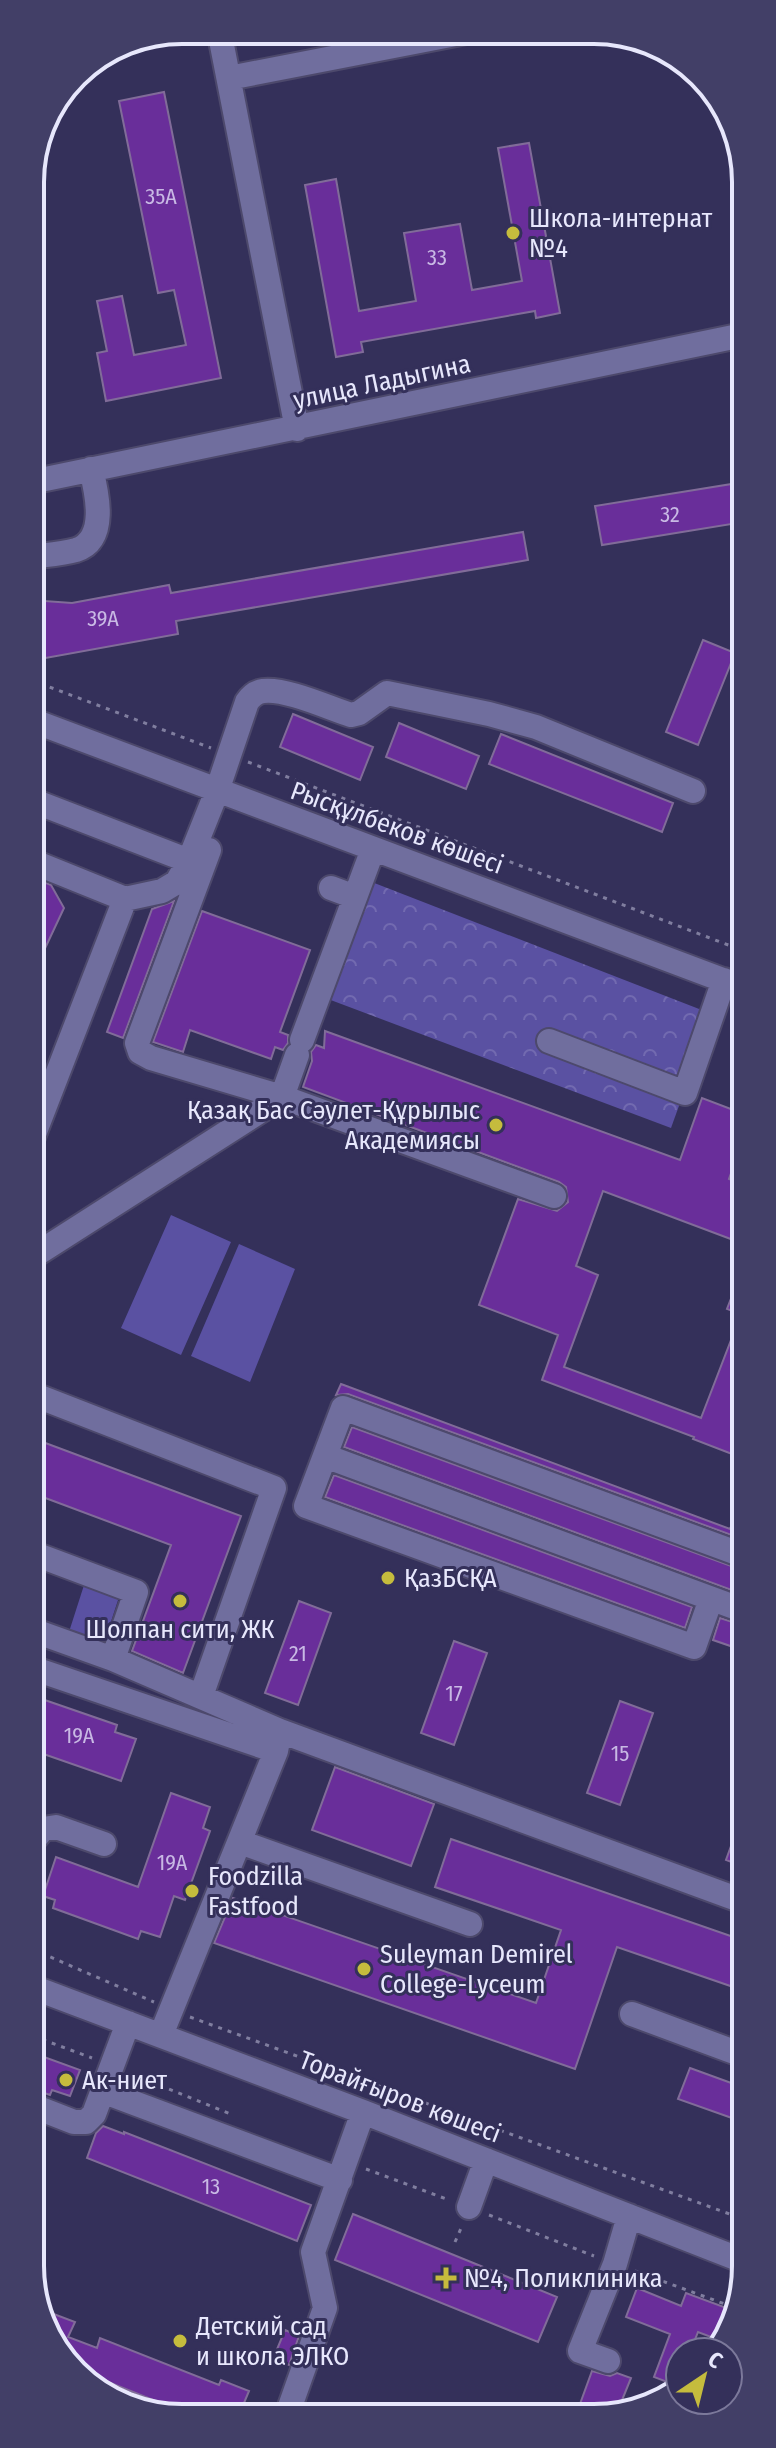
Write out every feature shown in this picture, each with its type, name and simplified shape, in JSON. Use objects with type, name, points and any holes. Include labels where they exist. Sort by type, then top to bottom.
[{"type":"street","points":[[222,44],[297,429]]},
{"type":"street","points":[[229,78],[404,44]]},
{"type":"street","name":"улица Ладыгина","points":[[44,479],[732,337]]},
{"type":"street","points":[[44,555],[78,550],[96,534],[96,496],[91,469]]},
{"type":"street","points":[[44,866],[125,899],[162,891],[177,882],[189,861],[217,791],[247,702],[252,695],[263,691],[283,693],[351,715],[359,713],[387,693],[398,694],[536,727],[693,791]]},
{"type":"street","name":"Рысқұлбеков көшесі","points":[[44,725],[732,983]]},
{"type":"street","points":[[44,805],[189,861]]},
{"type":"street","points":[[213,840],[137,1043],[140,1052],[282,1097],[554,1196]]},
{"type":"street","points":[[44,1249],[282,1097],[373,849]]},
{"type":"street","points":[[331,888],[355,897]]},
{"type":"street","points":[[44,1102],[125,899]]},
{"type":"street","points":[[549,1041],[685,1093],[732,988]]},
{"type":"street","points":[[44,1399],[274,1488],[201,1696]]},
{"type":"street","points":[[711,1599],[694,1647],[306,1506],[343,1408],[732,1551]]},
{"type":"street","points":[[325,1456],[732,1606]]},
{"type":"street","points":[[44,1558],[136,1592],[113,1659]]},
{"type":"street","points":[[44,1634],[201,1696],[278,1741]]},
{"type":"street","points":[[44,1672],[278,1741],[732,1898]]},
{"type":"street","points":[[161,2035],[278,1741]]},
{"type":"street","points":[[44,1829],[56,1827],[104,1844]]},
{"type":"street","points":[[240,1842],[470,1924]]},
{"type":"street","name":"Торайғыров көшесі","points":[[44,1992],[732,2256]]},
{"type":"street","points":[[632,2014],[732,2051]]},
{"type":"street","points":[[44,2110],[74,2122],[86,2122],[94,2114],[128,2023]]},
{"type":"street","points":[[102,2091],[344,2171]]},
{"type":"street","points":[[291,2404],[325,2308],[313,2252],[363,2112]]},
{"type":"street","points":[[469,2207],[486,2160]]},
{"type":"street","points":[[608,2361],[580,2351],[615,2264],[629,2216]]},
{"type":"path","points":[[44,685],[732,946]]},
{"type":"path","points":[[44,1954],[172,2010],[732,2215]]},
{"type":"path","points":[[44,2040],[244,2120]]},
{"type":"path","points":[[344,2171],[469,2207],[726,2304]]},
{"type":"green space","points":[[364,879],[712,1014],[671,1128],[320,996]]},
{"type":"green space","points":[[171,1215],[231,1242],[181,1355],[121,1328]]},
{"type":"green space","points":[[239,1244],[295,1269],[250,1382],[191,1356]]},
{"type":"green space","points":[[85,1582],[120,1594],[103,1646],[68,1635]]},
{"type":"building","points":[[164,92],[221,378],[106,401],[97,353],[107,351],[97,301],[122,296],[134,355],[186,345],[174,290],[158,293],[119,101]]},
{"type":"building","points":[[529,143],[560,313],[536,318],[535,311],[361,342],[363,352],[336,357],[305,185],[336,179],[359,311],[416,301],[404,233],[460,224],[472,290],[522,281],[498,148]]},
{"type":"building","points":[[732,484],[732,524],[602,545],[595,506]]},
{"type":"building","points":[[523,532],[528,560],[176,621],[178,634],[44,658],[44,601],[72,603],[169,585],[171,593]]},
{"type":"building","points":[[703,640],[732,652],[732,660],[698,745],[666,732]]},
{"type":"building","points":[[293,714],[373,747],[360,780],[280,747]]},
{"type":"building","points":[[399,723],[479,756],[466,789],[386,757]]},
{"type":"building","points":[[501,734],[673,803],[662,832],[489,764]]},
{"type":"building","points":[[44,882],[51,885],[64,908],[44,950]]},
{"type":"building","points":[[174,901],[123,1038],[107,1032],[152,909]]},
{"type":"building","points":[[202,911],[310,950],[280,1032],[288,1035],[288,1043],[283,1050],[275,1047],[271,1059],[190,1030],[183,1052],[153,1042]]},
{"type":"building","name":"Қазақ Бас Сәулет-Құрылыс Академиясы","points":[[325,1031],[680,1160],[702,1098],[732,1109],[732,1171],[729,1179],[732,1180],[732,1239],[603,1191],[576,1266],[598,1275],[564,1367],[701,1418],[732,1337],[732,1454],[542,1380],[558,1335],[479,1305],[518,1199],[557,1211],[568,1202],[566,1187],[303,1087],[312,1061],[311,1052],[316,1045],[324,1048]]},
{"type":"building","points":[[341,1384],[730,1529],[732,1524],[732,1535],[348,1394],[336,1395]]},
{"type":"building","points":[[352,1427],[732,1566],[732,1590],[344,1447]]},
{"type":"building","name":"Шолпан сити, ЖК","points":[[44,1442],[241,1516],[183,1673],[132,1651],[171,1545],[44,1497]]},
{"type":"building","points":[[334,1475],[692,1607],[685,1628],[325,1497]]},
{"type":"building","points":[[299,1601],[331,1613],[298,1705],[265,1693]]},
{"type":"building","points":[[720,1618],[732,1622],[732,1647],[713,1640]]},
{"type":"building","points":[[454,1641],[487,1653],[454,1745],[421,1733]]},
{"type":"building","points":[[44,1700],[117,1725],[115,1732],[136,1739],[121,1781],[44,1754]]},
{"type":"building","points":[[620,1701],[653,1713],[620,1805],[587,1793]]},
{"type":"building","points":[[335,1767],[434,1804],[411,1866],[312,1830]]},
{"type":"building","points":[[171,1793],[210,1807],[203,1828],[210,1831],[185,1900],[174,1896],[160,1937],[141,1931],[138,1939],[53,1908],[55,1900],[44,1896],[56,1857],[138,1887]]},
{"type":"building","name":"Suleyman Demirel College-Lyceum","points":[[451,1839],[732,1936],[732,1987],[617,1947],[575,2069],[214,1943],[233,1898],[536,2003],[561,1930],[435,1887]]},
{"type":"building","points":[[732,1843],[732,1862],[726,1860]]},
{"type":"building","points":[[44,2057],[80,2070],[70,2096],[52,2090],[50,2095],[44,2093]]},
{"type":"building","points":[[690,2068],[732,2083],[732,2118],[678,2099]]},
{"type":"building","points":[[103,2126],[311,2205],[297,2241],[87,2158],[96,2133]]},
{"type":"building","name":"№4, Поликлиника","points":[[353,2214],[557,2297],[538,2342],[335,2260]]},
{"type":"building","points":[[637,2288],[681,2306],[686,2293],[725,2307],[713,2336],[698,2332],[696,2336],[670,2334],[626,2317]]},
{"type":"building","points":[[52,2313],[75,2322],[68,2337],[97,2348],[100,2338],[219,2385],[221,2380],[249,2391],[244,2404],[182,2404],[156,2401],[111,2383],[84,2364],[72,2350]]},
{"type":"building","points":[[285,2330],[299,2336],[289,2365],[273,2359]]},
{"type":"building","points":[[664,2350],[664,2381],[654,2377]]},
{"type":"building","points":[[592,2371],[610,2376],[617,2373],[631,2378],[622,2401],[580,2404]]},
{"type":"place","name":"Школа-интернат №4","points":[[513,233]]},
{"type":"place","name":"Қазақ Бас Сәулет-Құрылыс Академиясы","points":[[496,1125]]},
{"type":"place","name":"ҚазБСҚА","points":[[388,1578]]},
{"type":"place","name":"Шолпан сити, ЖК","points":[[180,1601]]},
{"type":"place","name":"Foodzilla Fastfood","points":[[192,1891]]},
{"type":"place","name":"Suleyman Demirel College-Lyceum","points":[[364,1969]]},
{"type":"place","name":"Ак-ниет","points":[[66,2080]]},
{"type":"place","name":"№4, Поликлиника","points":[[446,2278]]},
{"type":"place","name":"Детский сад и школа ЭЛКО","points":[[180,2341]]}]
